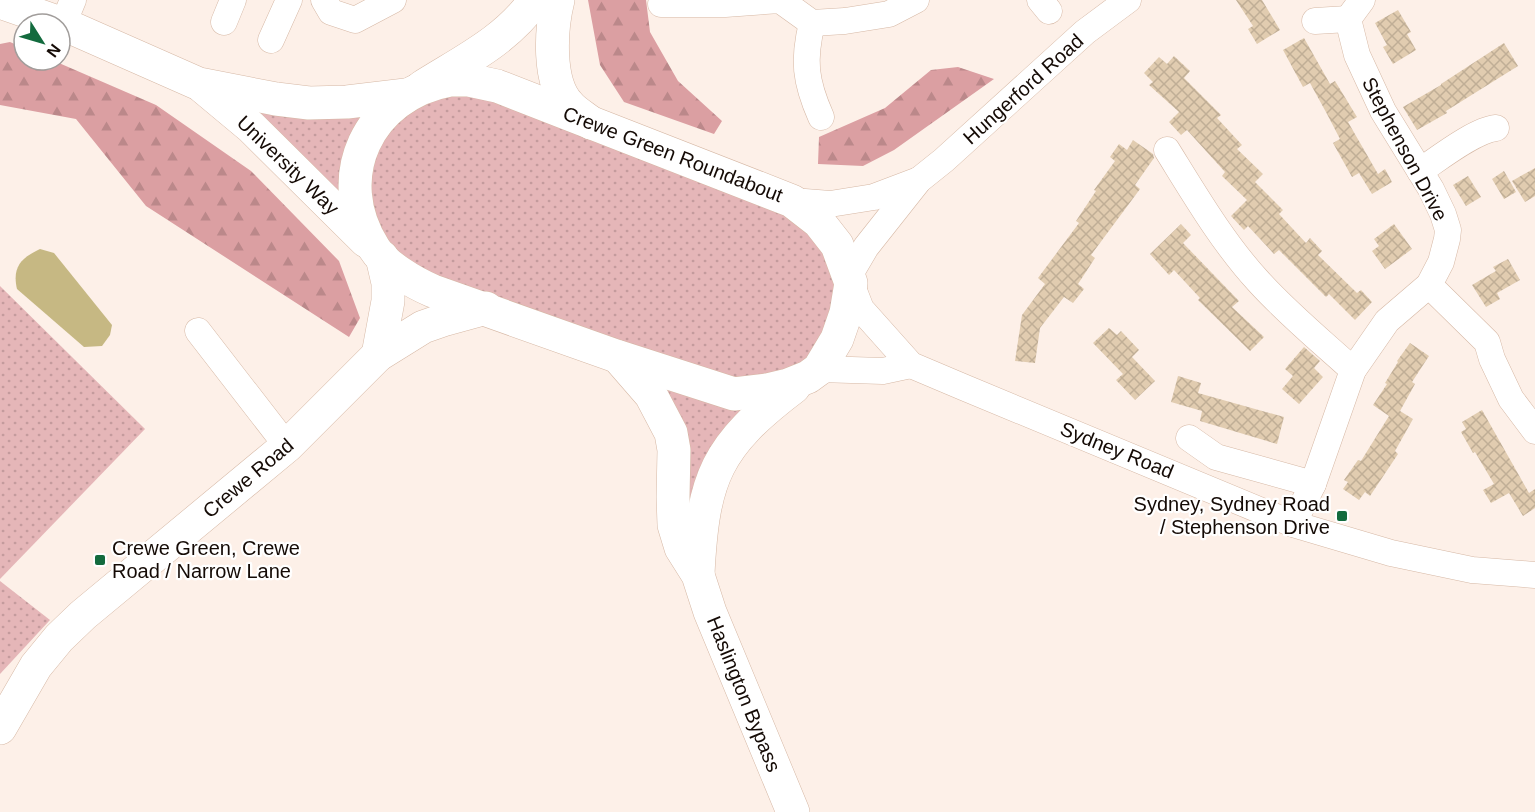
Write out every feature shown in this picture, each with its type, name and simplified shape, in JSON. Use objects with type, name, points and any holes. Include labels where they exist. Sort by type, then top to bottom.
[{"type":"main road","points":[[413,92],[495,41],[519,20],[535,0]]},
{"type":"main road","points":[[558,0],[552,27],[558,87],[568,104],[591,123]]},
{"type":"main road","name":"University Way","points":[[0,2],[68,12]]},
{"type":"main road","name":"University Way","points":[[72,14],[199,84],[251,127],[378,254]]},
{"type":"main road","name":"Crewe Green Roundabout","points":[[378,254],[359,213],[356,192],[357,168],[369,133],[379,118],[413,92],[450,80],[484,82],[792,201],[819,222],[837,245],[850,279]]},
{"type":"main road","name":"University Way","points":[[199,84],[309,103],[347,102],[413,92]]},
{"type":"main road","points":[[378,254],[419,285],[616,356],[734,394],[788,385],[814,373],[837,339],[846,313],[850,279]]},
{"type":"main road","points":[[378,254],[388,283],[388,302],[378,355]]},
{"type":"main road","name":"Crewe Road","points":[[1,729],[36,666],[59,638],[83,615],[287,446],[378,355],[423,327],[486,308]]},
{"type":"main road","name":"Haslington Bypass","points":[[616,356],[651,395],[671,433],[674,450],[674,525],[681,548],[698,575],[710,612],[793,812]]},
{"type":"main road","name":"Haslington Bypass","points":[[698,575],[700,528],[707,491],[718,465],[733,440],[762,412],[814,373]]},
{"type":"street","points":[[271,40],[289,0]]},
{"type":"street","points":[[324,0],[331,12],[355,20],[393,0]]},
{"type":"street","points":[[661,10],[780,0],[812,23],[845,21],[889,14],[916,0]]},
{"type":"street","name":"Hungerford Road","points":[[850,279],[866,247],[919,180],[944,160],[1084,32],[1128,0]]},
{"type":"street","name":"Stephenson Drive","points":[[1293,524],[1313,484],[1353,370],[1387,321],[1429,285],[1441,262],[1448,230],[1431,189],[1379,102],[1357,55],[1355,9],[1315,21]]},
{"type":"street","points":[[812,23],[807,46],[806,68],[814,101],[821,117]]},
{"type":"street","points":[[1420,171],[1481,132],[1496,128]]},
{"type":"street","points":[[1167,150],[1234,252],[1257,280],[1284,309],[1353,370]]},
{"type":"street","name":"Hungerford Road","points":[[792,201],[830,204],[874,197],[919,180]]},
{"type":"street","name":"Sydney Road","points":[[850,279],[861,309],[911,365],[1293,524],[1391,553],[1450,566],[1535,575]]},
{"type":"street","points":[[1429,285],[1487,342],[1492,359],[1511,399],[1535,430]]},
{"type":"street","points":[[198,332],[287,446]]},
{"type":"street","points":[[814,373],[883,371],[911,365]]},
{"type":"street","name":"Sydney Road","points":[[1189,438],[1216,457],[1313,484]]},
{"type":"shaded area","points":[[435,79],[792,201],[837,245],[837,339],[733,440],[698,575],[674,450],[616,356],[455,298],[306,180],[244,93]]},
{"type":"shaded area","points":[[40,249],[54,253],[112,325],[110,335],[102,346],[84,347],[17,289],[17,269],[23,260]]},
{"type":"shaded area","points":[[0,286],[145,429],[0,579]]},
{"type":"shaded area","points":[[0,581],[50,620],[0,674]]},
{"type":"green space","points":[[588,0],[646,0],[650,32],[678,81],[722,121],[714,134],[624,102],[600,65]]},
{"type":"green space","points":[[12,43],[12,72],[72,72],[72,69],[156,105],[251,171],[339,261],[360,318],[349,337],[146,206],[76,119],[0,105],[0,44]]},
{"type":"green space","points":[[958,67],[994,79],[894,150],[863,166],[818,164],[819,137],[885,108],[931,70]]},
{"type":"building","points":[[1236,0],[1262,0],[1280,30],[1257,44],[1248,29],[1253,26]]},
{"type":"building","points":[[1398,10],[1411,32],[1407,34],[1416,50],[1393,64],[1383,47],[1387,45],[1375,23]]},
{"type":"building","points":[[1304,38],[1330,84],[1335,81],[1357,117],[1348,122],[1378,174],[1385,169],[1392,182],[1372,194],[1359,173],[1352,177],[1333,143],[1340,139],[1327,114],[1310,83],[1303,87],[1283,50]]},
{"type":"building","points":[[1504,43],[1518,66],[1417,130],[1403,107]]},
{"type":"building","points":[[1174,56],[1190,71],[1184,78],[1221,115],[1217,118],[1242,145],[1237,149],[1263,174],[1255,182],[1283,210],[1279,214],[1306,243],[1310,238],[1322,251],[1318,255],[1357,293],[1361,290],[1372,302],[1355,320],[1329,294],[1326,297],[1279,250],[1274,254],[1248,226],[1244,230],[1231,216],[1247,200],[1222,176],[1225,172],[1187,130],[1181,135],[1169,122],[1179,112],[1149,85],[1153,82],[1144,73],[1159,57],[1167,64]]},
{"type":"building","points":[[1133,140],[1153,154],[1154,158],[1135,185],[1140,189],[1091,255],[1095,258],[1078,284],[1084,289],[1073,303],[1064,297],[1040,328],[1035,363],[1015,361],[1022,315],[1045,284],[1038,278],[1079,223],[1076,221],[1096,191],[1094,190],[1115,161],[1110,157],[1119,144],[1127,150]]},
{"type":"building","points":[[1535,168],[1535,196],[1525,202],[1512,181]]},
{"type":"building","points":[[1504,171],[1516,192],[1504,199],[1492,179]]},
{"type":"building","points":[[1468,176],[1481,197],[1466,206],[1453,185]]},
{"type":"building","points":[[1181,224],[1191,235],[1183,243],[1239,301],[1232,307],[1264,337],[1250,351],[1198,300],[1200,298],[1174,270],[1169,275],[1150,254]]},
{"type":"building","points":[[1394,224],[1412,249],[1385,269],[1372,251],[1379,246],[1374,239]]},
{"type":"building","points":[[1508,259],[1520,280],[1497,293],[1500,299],[1486,307],[1472,285],[1496,271],[1493,267]]},
{"type":"building","points":[[1109,328],[1117,335],[1121,331],[1139,350],[1132,357],[1155,381],[1135,400],[1116,380],[1123,374],[1093,343]]},
{"type":"building","points":[[1410,343],[1429,356],[1412,382],[1415,384],[1400,411],[1413,419],[1395,451],[1398,454],[1370,496],[1365,492],[1359,500],[1343,489],[1348,482],[1344,480],[1358,460],[1361,461],[1389,416],[1373,405],[1387,384],[1385,383],[1397,361]]},
{"type":"building","points":[[1304,347],[1320,361],[1314,368],[1323,377],[1299,404],[1282,389],[1293,376],[1285,369]]},
{"type":"building","points":[[1178,376],[1201,383],[1198,393],[1284,417],[1277,444],[1200,421],[1202,411],[1171,402]]},
{"type":"building","points":[[1482,410],[1529,493],[1535,489],[1535,508],[1523,516],[1509,493],[1491,503],[1483,490],[1494,484],[1461,432],[1466,429],[1462,422]]},
{"type":"place","name":"Sydney, Sydney Road / Stephenson Drive","points":[[1342,516]]},
{"type":"place","name":"Crewe Green, Crewe Road / Narrow Lane","points":[[100,560]]}]
